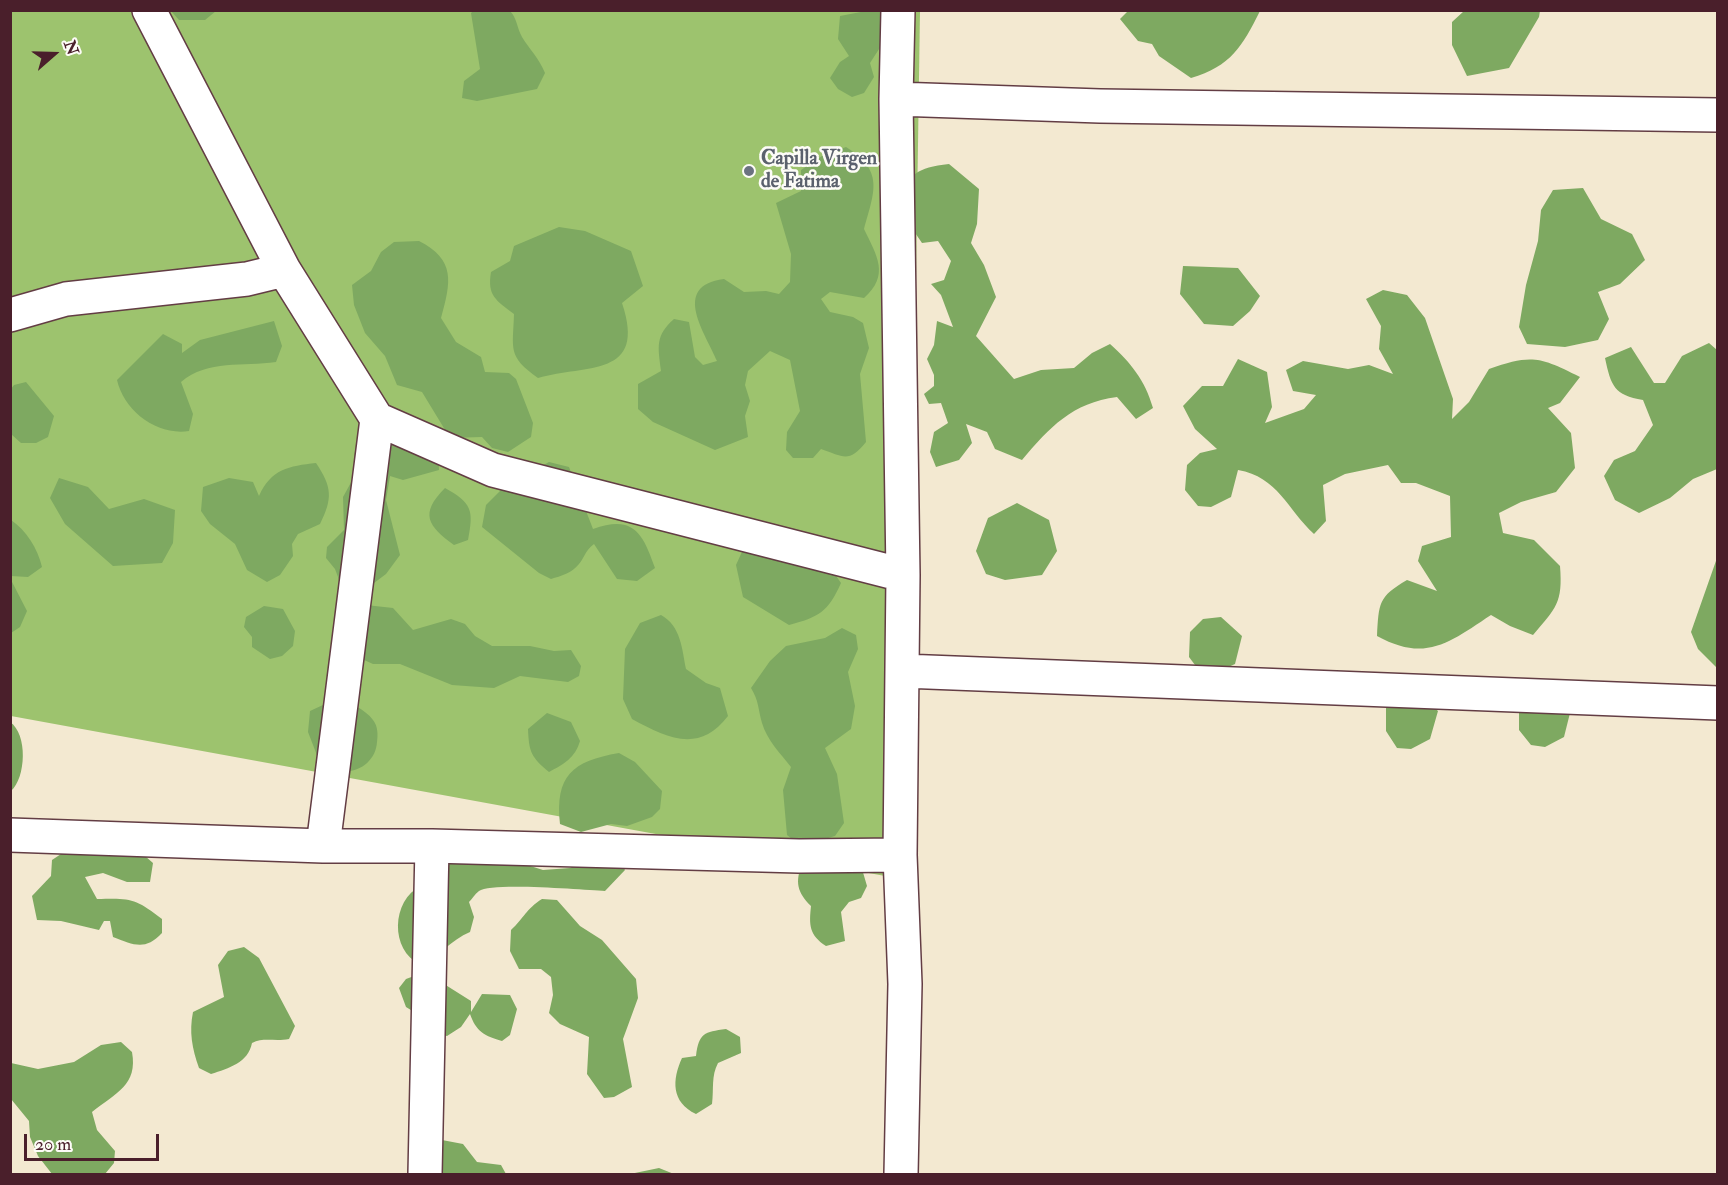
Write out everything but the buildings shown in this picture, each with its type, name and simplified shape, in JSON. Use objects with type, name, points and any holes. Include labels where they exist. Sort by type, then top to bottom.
[{"type":"street","points":[[149,10],[284,270],[377,419],[493,470],[903,575]]},
{"type":"street","points":[[898,10],[896,99],[903,575],[900,855],[905,984],[901,1174]]},
{"type":"street","points":[[896,99],[1100,106],[1718,115]]},
{"type":"street","points":[[10,315],[66,299],[248,279],[284,270]]},
{"type":"street","points":[[323,846],[377,419]]},
{"type":"street","points":[[903,671],[1718,703]]},
{"type":"street","points":[[10,835],[323,846],[432,846],[800,856],[900,855]]},
{"type":"street","points":[[424,1174],[432,846]]},
{"type":"green space","points":[[474,10],[510,11],[522,37],[545,73],[537,89],[477,101],[462,98],[464,81],[480,69],[471,13]]},
{"type":"green space","points":[[10,11],[920,11],[907,880],[11,716]]},
{"type":"green space","points":[[171,11],[216,11],[205,20],[179,20]]},
{"type":"green space","points":[[866,11],[881,11],[884,15],[881,46],[870,63],[874,77],[864,93],[852,97],[838,89],[830,78],[840,62],[849,56],[838,39],[840,16]]},
{"type":"green space","points":[[1128,11],[1260,11],[1234,54],[1216,68],[1191,78],[1159,56],[1152,44],[1138,41],[1120,19]]},
{"type":"green space","points":[[1464,11],[1540,11],[1539,17],[1509,68],[1467,76],[1452,45],[1452,22]]},
{"type":"green space","points":[[846,147],[866,164],[871,173],[873,192],[864,229],[877,257],[879,273],[872,290],[864,298],[830,292],[821,299],[830,312],[853,317],[863,323],[869,348],[860,374],[866,442],[850,456],[841,456],[821,449],[813,458],[793,458],[786,450],[787,432],[800,411],[790,360],[770,351],[748,371],[745,385],[750,401],[745,416],[748,437],[715,450],[653,422],[638,409],[638,384],[661,371],[659,342],[668,325],[674,319],[689,322],[695,357],[703,365],[717,361],[696,312],[695,301],[699,291],[708,283],[724,279],[744,292],[766,291],[779,294],[790,282],[791,254],[776,203],[801,191],[801,170],[822,156]]},
{"type":"green space","points":[[949,164],[979,189],[977,224],[971,243],[984,265],[996,297],[976,336],[1014,379],[1041,370],[1074,368],[1092,353],[1110,344],[1136,373],[1146,389],[1153,408],[1136,419],[1117,397],[1087,405],[1052,427],[1022,460],[995,449],[987,432],[966,424],[972,443],[959,460],[936,467],[930,452],[934,432],[948,423],[941,403],[929,404],[924,394],[934,386],[934,375],[927,359],[934,345],[937,321],[953,327],[941,295],[931,284],[944,280],[951,261],[938,241],[922,243],[894,202],[910,178],[922,170]]},
{"type":"green space","points":[[1583,188],[1601,219],[1632,234],[1645,260],[1620,284],[1598,292],[1609,319],[1598,340],[1565,347],[1527,344],[1519,327],[1526,285],[1538,241],[1541,210],[1553,190]]},
{"type":"green space","points":[[559,227],[585,231],[631,251],[643,286],[622,303],[628,327],[626,344],[619,356],[593,368],[538,378],[521,364],[514,351],[514,314],[494,297],[490,287],[491,272],[510,261],[514,246]]},
{"type":"green space","points":[[419,241],[431,248],[445,264],[448,283],[441,318],[456,342],[481,357],[485,372],[509,373],[516,379],[533,423],[531,437],[508,452],[492,448],[482,437],[450,438],[422,392],[397,385],[385,356],[365,333],[354,305],[352,285],[371,271],[381,252],[394,242]]},
{"type":"green space","points":[[1183,266],[1238,268],[1260,296],[1250,311],[1233,326],[1204,324],[1180,294]]},
{"type":"green space","points":[[1383,290],[1407,295],[1425,318],[1453,399],[1452,419],[1469,402],[1489,369],[1504,364],[1536,360],[1555,365],[1580,377],[1560,403],[1548,408],[1571,433],[1575,468],[1556,492],[1521,502],[1499,513],[1503,533],[1534,540],[1560,566],[1559,597],[1552,611],[1533,635],[1491,615],[1450,641],[1437,646],[1410,648],[1377,636],[1380,608],[1390,591],[1407,580],[1437,591],[1418,561],[1422,546],[1451,537],[1450,496],[1416,483],[1401,483],[1388,465],[1345,474],[1323,485],[1326,521],[1314,534],[1273,487],[1252,474],[1238,470],[1231,497],[1211,507],[1198,506],[1185,490],[1187,465],[1200,453],[1217,449],[1195,429],[1183,406],[1202,386],[1223,386],[1238,359],[1267,372],[1272,407],[1265,423],[1304,409],[1316,395],[1293,391],[1286,370],[1303,361],[1348,369],[1369,365],[1393,374],[1379,349],[1381,326],[1366,299]]},
{"type":"green space","points":[[274,321],[282,346],[276,362],[214,367],[191,375],[181,382],[193,414],[189,431],[165,430],[154,425],[134,411],[121,391],[117,380],[163,334],[182,344],[182,353],[200,340]]},
{"type":"green space","points":[[1709,343],[1717,350],[1717,469],[1693,479],[1670,498],[1639,513],[1615,500],[1604,476],[1614,460],[1635,451],[1653,425],[1643,400],[1626,395],[1615,388],[1609,376],[1605,358],[1631,347],[1654,383],[1665,383],[1682,356]]},
{"type":"green space","points":[[26,382],[54,416],[48,437],[36,443],[21,443],[11,434],[11,389],[14,385]]},
{"type":"green space","points":[[386,421],[438,450],[439,470],[403,480],[390,476],[386,500],[400,555],[386,574],[370,586],[341,585],[335,569],[326,558],[327,547],[344,530],[343,497],[359,468],[354,458],[356,444]]},
{"type":"green space","points":[[549,462],[569,467],[593,529],[618,524],[635,530],[646,545],[655,568],[637,581],[617,579],[594,544],[573,570],[551,579],[539,573],[482,527],[486,505],[505,486]]},
{"type":"green space","points":[[316,463],[328,486],[329,500],[324,515],[320,524],[298,534],[292,544],[293,556],[280,575],[267,582],[247,570],[235,544],[210,524],[201,511],[203,487],[229,478],[253,482],[259,496],[275,474],[289,468]]},
{"type":"green space","points":[[59,478],[88,487],[109,509],[144,499],[175,510],[173,543],[162,563],[113,566],[65,524],[50,498]]},
{"type":"green space","points":[[445,488],[466,503],[470,514],[468,540],[454,545],[438,532],[430,519],[432,505]]},
{"type":"green space","points":[[1017,503],[1049,520],[1057,551],[1042,575],[1005,580],[986,574],[976,551],[988,518]]},
{"type":"green space","points":[[11,520],[26,535],[40,560],[42,567],[28,577],[11,576]]},
{"type":"green space","points":[[746,543],[823,557],[841,583],[832,601],[815,616],[789,625],[743,597],[736,565]]},
{"type":"green space","points":[[1717,558],[1717,668],[1698,649],[1691,632]]},
{"type":"green space","points":[[10,578],[27,611],[20,627],[11,633]]},
{"type":"green space","points":[[357,604],[393,608],[413,630],[451,619],[465,624],[475,636],[492,646],[530,646],[554,651],[571,650],[581,666],[579,676],[568,682],[520,676],[494,688],[452,685],[400,664],[373,664],[353,655]]},
{"type":"green space","points":[[264,606],[283,609],[295,631],[293,646],[282,656],[270,659],[252,647],[252,637],[244,627],[246,617]]},
{"type":"green space","points":[[661,615],[673,625],[677,632],[686,669],[706,683],[720,688],[728,716],[717,728],[694,739],[670,736],[632,719],[623,699],[625,649],[640,623]]},
{"type":"green space","points":[[1221,617],[1242,636],[1235,664],[1215,673],[1201,673],[1189,657],[1190,632],[1203,619]]},
{"type":"green space","points":[[842,628],[856,635],[858,649],[848,672],[855,706],[851,729],[825,748],[837,774],[844,823],[835,836],[801,846],[787,835],[783,790],[791,767],[767,735],[751,688],[770,661],[786,646],[825,638]]},
{"type":"green space","points":[[1417,692],[1438,711],[1430,739],[1411,749],[1397,748],[1386,731],[1386,707],[1399,694]]},
{"type":"green space","points":[[338,698],[357,707],[375,722],[377,739],[374,754],[366,764],[355,770],[339,770],[320,763],[308,732],[310,711]]},
{"type":"green space","points":[[1519,705],[1571,709],[1564,737],[1545,747],[1531,745],[1519,730]]},
{"type":"green space","points":[[547,713],[571,722],[580,741],[568,760],[549,772],[532,754],[528,729]]},
{"type":"green space","points":[[10,722],[20,736],[23,756],[20,776],[11,791]]},
{"type":"green space","points":[[619,753],[635,762],[662,791],[660,809],[652,817],[627,826],[611,824],[581,832],[560,824],[560,794],[570,774],[578,766],[589,761]]},
{"type":"green space","points":[[130,843],[153,863],[150,882],[127,882],[103,873],[85,877],[97,899],[125,899],[139,903],[162,919],[162,933],[156,939],[139,945],[113,937],[110,921],[104,921],[99,930],[61,921],[37,920],[32,896],[51,876],[52,860],[76,844]]},
{"type":"green space","points":[[617,857],[625,870],[605,891],[559,888],[487,888],[479,891],[469,902],[474,917],[470,932],[420,964],[403,948],[399,937],[400,913],[411,893],[421,886],[426,861],[524,864],[543,870],[570,868],[588,858]]},
{"type":"green space","points":[[802,864],[862,869],[867,886],[861,898],[849,902],[841,912],[845,941],[826,946],[813,934],[810,924],[811,906],[800,891],[798,882]]},
{"type":"green space","points":[[542,899],[557,900],[580,926],[602,940],[636,979],[638,998],[623,1039],[632,1087],[614,1097],[604,1098],[587,1074],[589,1037],[560,1024],[549,1013],[553,995],[551,977],[541,969],[519,969],[510,951],[511,930],[532,906]]},
{"type":"green space","points":[[244,947],[259,958],[295,1026],[289,1039],[261,1040],[252,1043],[250,1050],[237,1064],[211,1074],[199,1068],[191,1033],[193,1012],[224,997],[218,965],[228,951]]},
{"type":"green space","points":[[425,972],[471,1001],[471,1012],[482,994],[510,995],[517,1009],[510,1035],[502,1041],[486,1035],[478,1029],[470,1014],[461,1027],[447,1036],[437,1034],[419,1015],[406,1007],[399,988],[406,979]]},
{"type":"green space","points":[[726,1029],[740,1037],[741,1053],[718,1063],[712,1104],[696,1114],[688,1109],[678,1097],[676,1074],[682,1058],[696,1056],[699,1042],[704,1035]]},
{"type":"green space","points":[[121,1042],[132,1052],[132,1073],[117,1093],[92,1112],[97,1130],[115,1151],[114,1163],[105,1174],[52,1174],[38,1156],[30,1137],[29,1121],[11,1099],[11,1063],[38,1069],[74,1062],[101,1045]]},
{"type":"green space","points":[[416,1128],[442,1140],[463,1144],[477,1162],[501,1165],[506,1174],[410,1174],[408,1137]]},
{"type":"green space","points":[[659,1168],[674,1174],[630,1174]]},
{"type":"place","name":"Capilla Virgen de Fatima","points":[[749,171]]}]
